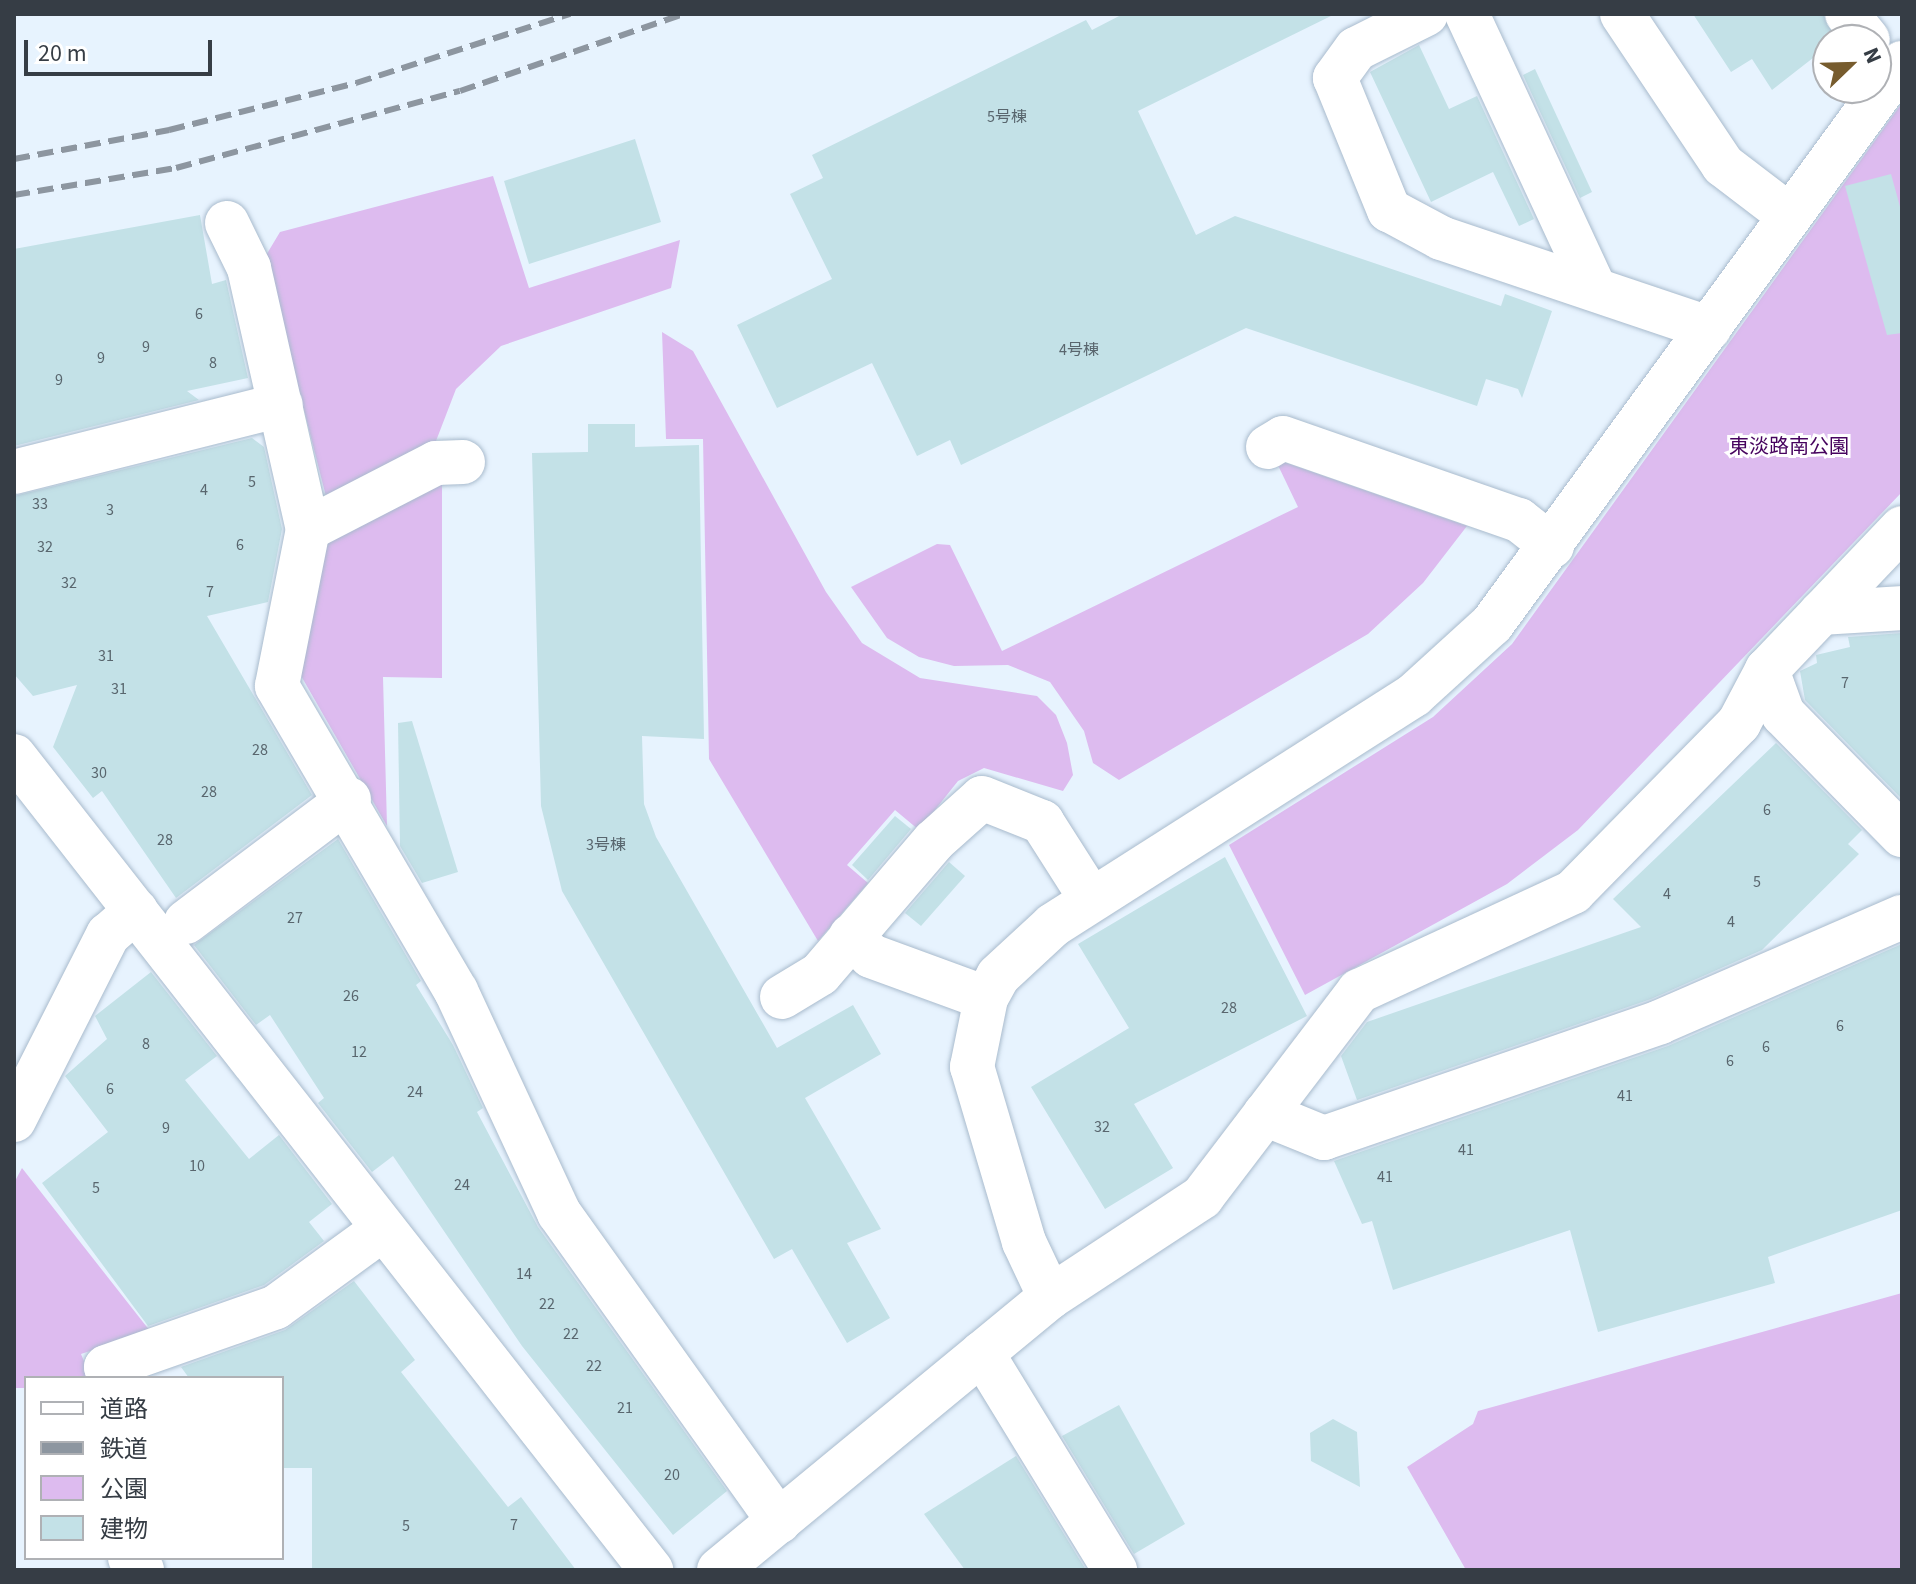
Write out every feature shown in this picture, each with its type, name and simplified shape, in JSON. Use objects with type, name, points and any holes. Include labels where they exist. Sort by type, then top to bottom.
[{"type":"street","points":[[1426,14],[1356,49],[1335,78],[1384,202],[1397,219],[1441,238],[1593,286],[1709,328]]},
{"type":"street","points":[[1467,14],[1593,286]]},
{"type":"street","points":[[1622,14],[1723,165],[1790,216]]},
{"type":"street","points":[[1050,1297],[1024,1242],[977,1098],[972,1067],[986,998],[1024,946],[1091,899],[1414,695],[1492,624],[1552,546],[1790,216],[1856,104]]},
{"type":"street","points":[[227,223],[249,268],[308,529],[277,686],[349,799],[456,991],[559,1213],[779,1521]]},
{"type":"street","points":[[14,472],[281,405]]},
{"type":"street","points":[[1268,447],[1283,438],[1519,520],[1552,546]]},
{"type":"street","points":[[308,529],[436,463],[463,462]]},
{"type":"street","points":[[719,1570],[1050,1297],[1202,1197],[1359,991],[1573,892],[1739,723],[1767,670],[1902,528]]},
{"type":"street","points":[[1821,613],[1902,608]]},
{"type":"street","points":[[1767,670],[1783,714],[1902,835]]},
{"type":"street","points":[[14,756],[651,1570]]},
{"type":"street","points":[[782,997],[820,974],[851,936],[982,798],[1042,822],[1091,899]]},
{"type":"street","points":[[186,922],[349,799]]},
{"type":"street","points":[[14,1120],[108,935],[136,911]]},
{"type":"street","points":[[1265,1114],[1324,1138],[1660,1022],[1902,917]]},
{"type":"street","points":[[851,936],[871,956],[986,998]]},
{"type":"street","points":[[108,1376],[106,1367],[276,1307],[383,1229]]},
{"type":"street","points":[[982,1353],[1115,1570]]},
{"type":"green space","name":"東淡路南公園","points":[[1902,103],[1902,492],[1578,830],[1507,884],[1305,995],[1229,845],[1433,717],[1512,644]]},
{"type":"green space","points":[[493,176],[529,288],[680,240],[671,288],[501,346],[456,389],[431,454],[442,484],[442,678],[383,677],[387,826],[300,674],[332,520],[265,257],[280,232]]},
{"type":"green space","points":[[662,332],[693,351],[826,592],[862,643],[920,678],[1037,696],[1056,715],[1067,743],[1073,775],[1063,791],[984,768],[958,781],[919,830],[895,810],[847,865],[868,883],[818,941],[709,759],[703,439],[666,439]]},
{"type":"green space","points":[[1275,459],[1467,526],[1423,583],[1368,634],[1119,780],[1093,763],[1084,731],[1050,682],[1008,665],[954,666],[919,657],[887,638],[851,587],[937,544],[950,545],[1002,651],[1298,507]]},
{"type":"green space","points":[[22,1168],[150,1331],[81,1354],[90,1376],[24,1376],[24,1388],[14,1388],[14,1183]]},
{"type":"green space","points":[[1902,1293],[1902,1570],[1466,1570],[1407,1467],[1473,1424],[1478,1411]]},
{"type":"building","points":[[1123,14],[1335,14],[1138,111],[1196,235],[1235,216],[1501,306],[1505,294],[1552,311],[1522,398],[1518,389],[1486,379],[1477,406],[1246,328],[961,465],[950,440],[917,456],[872,363],[777,408],[737,325],[832,279],[790,194],[823,178],[812,155],[1086,20],[1092,30]]},
{"type":"building","points":[[1693,14],[1823,14],[1828,24],[1812,24],[1812,59],[1772,90],[1752,59],[1731,72]]},
{"type":"building","points":[[1419,45],[1449,109],[1477,96],[1534,219],[1519,226],[1493,172],[1431,202],[1370,72]]},
{"type":"building","points":[[1535,69],[1592,192],[1580,198],[1523,75]]},
{"type":"building","points":[[635,139],[661,222],[529,264],[504,181]]},
{"type":"building","points":[[1891,174],[1902,214],[1902,333],[1887,335],[1845,186]]},
{"type":"building","points":[[200,215],[212,284],[226,280],[248,378],[187,391],[199,400],[14,446],[14,249]]},
{"type":"building","points":[[588,424],[635,424],[635,447],[699,445],[704,739],[642,736],[644,804],[656,837],[777,1048],[853,1005],[881,1054],[805,1098],[881,1229],[847,1243],[890,1318],[847,1343],[792,1249],[774,1259],[562,891],[541,806],[532,453],[588,452]]},
{"type":"building","points":[[252,438],[264,447],[282,529],[268,602],[207,616],[312,795],[176,898],[102,791],[93,798],[53,747],[77,685],[33,696],[14,674],[14,496]]},
{"type":"building","points":[[1902,633],[1900,797],[1805,700],[1800,671],[1817,663],[1816,655],[1850,647],[1848,637]]},
{"type":"building","points":[[412,721],[458,872],[422,883],[400,846],[398,723]]},
{"type":"building","points":[[1776,743],[1862,830],[1848,844],[1859,854],[1762,950],[1651,999],[1357,1100],[1341,1056],[1367,1022],[1641,927],[1613,899]]},
{"type":"building","points":[[895,816],[911,829],[868,880],[852,865]]},
{"type":"building","points":[[338,839],[421,981],[416,985],[453,1045],[483,1108],[477,1112],[538,1227],[727,1491],[673,1535],[522,1346],[393,1156],[372,1172],[318,1103],[324,1098],[270,1015],[256,1025],[194,945]]},
{"type":"building","points":[[1225,857],[1307,1016],[1134,1104],[1173,1168],[1105,1209],[1031,1087],[1129,1028],[1078,944]]},
{"type":"building","points":[[949,862],[965,876],[921,926],[905,913]]},
{"type":"building","points":[[1902,944],[1902,1210],[1768,1257],[1775,1283],[1598,1332],[1570,1230],[1393,1290],[1372,1221],[1362,1224],[1334,1161],[1668,1046]]},
{"type":"building","points":[[151,972],[217,1056],[185,1080],[249,1159],[279,1135],[332,1204],[309,1222],[324,1241],[264,1285],[148,1326],[42,1183],[108,1132],[65,1076],[107,1039],[95,1016]]},
{"type":"building","points":[[354,1281],[415,1360],[401,1372],[508,1507],[521,1497],[576,1570],[312,1570],[312,1468],[284,1468],[284,1376],[188,1376],[181,1367],[285,1330]]},
{"type":"building","points":[[1119,1405],[1185,1524],[1134,1554],[1062,1436]]},
{"type":"building","points":[[1333,1419],[1357,1432],[1360,1487],[1311,1461],[1310,1433]]},
{"type":"building","points":[[1016,1456],[1086,1570],[965,1570],[924,1514]]},
{"type":"railway","points":[[14,159],[169,130],[356,83],[570,14]]},
{"type":"railway","points":[[14,195],[176,168],[460,91],[683,14]]}]
